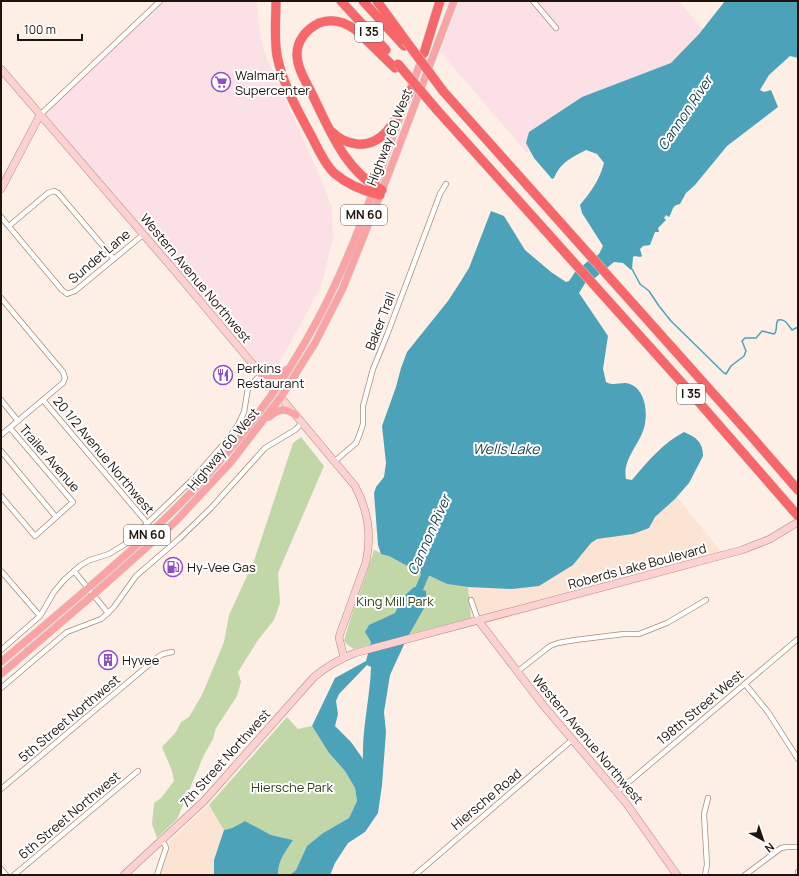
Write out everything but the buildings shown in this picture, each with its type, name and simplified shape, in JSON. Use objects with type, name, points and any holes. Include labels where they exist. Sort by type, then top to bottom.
[{"type":"highway","points":[[276,1],[275,28],[277,55],[281,73],[292,100],[326,164],[342,179],[357,188],[377,191]]},
{"type":"highway","name":"I 35","points":[[341,1],[396,66],[594,285],[798,516]]},
{"type":"highway","name":"I 35","points":[[363,1],[405,44],[443,92],[798,490]]},
{"type":"highway","points":[[377,1],[405,44]]},
{"type":"highway","points":[[424,53],[440,1]]},
{"type":"highway","points":[[377,191],[354,168],[334,140],[299,67],[297,59],[299,44],[307,31],[320,23],[335,21],[350,25],[396,66]]},
{"type":"highway","points":[[327,124],[337,136],[351,143],[359,144],[375,141],[382,137],[392,126],[411,89]]},
{"type":"main road","name":"Highway 60 West","points":[[1,674],[175,522],[226,468],[281,397],[315,343],[337,302],[377,191],[411,89],[444,1]]},
{"type":"main road","name":"Highway 60 West","points":[[1,662],[148,535],[229,450],[275,390],[319,317],[333,289],[377,191],[454,1]]},
{"type":"main road","points":[[261,374],[277,376],[293,362]]},
{"type":"main road","points":[[258,428],[280,410],[286,410],[296,415]]},
{"type":"street","points":[[1,189],[40,115],[160,1]]},
{"type":"street","points":[[533,1],[556,28]]},
{"type":"street","name":"Western Avenue Northwest","points":[[1,69],[144,234],[335,461],[361,496],[368,522],[369,550],[339,638],[344,657]]},
{"type":"street","name":"Baker Trail","points":[[335,461],[356,443],[359,436],[363,424],[363,406],[373,369],[440,194],[446,184]]},
{"type":"street","points":[[1,217],[9,226],[48,193],[54,191],[58,193],[114,258]]},
{"type":"street","name":"Sundet Lane","points":[[9,226],[62,290],[67,294],[75,291],[144,234]]},
{"type":"street","points":[[1,298],[63,372],[65,378],[63,383],[1,435]]},
{"type":"street","points":[[1,650],[40,616],[58,585],[90,560],[118,549],[127,543],[193,479],[234,431],[244,412],[248,388],[261,374]]},
{"type":"street","points":[[1,400],[18,421]]},
{"type":"street","name":"20 1/2 Avenue Northwest","points":[[43,400],[148,524]]},
{"type":"street","points":[[1,688],[67,632],[101,619],[108,613],[136,576],[206,513],[265,448],[294,430],[302,423]]},
{"type":"street","name":"Trailer Avenue","points":[[10,428],[73,502],[56,517]]},
{"type":"street","points":[[1,450],[56,517],[35,536],[1,496]]},
{"type":"street","name":"Roberds Lake Boulevard","points":[[478,620],[742,550],[770,539],[798,522]]},
{"type":"street","points":[[1,570],[40,616]]},
{"type":"street","points":[[74,571],[108,613]]},
{"type":"street","points":[[471,600],[478,620]]},
{"type":"street","points":[[517,672],[545,650],[558,643],[639,634],[653,630],[706,600]]},
{"type":"street","name":"Western Avenue Northwest","points":[[478,620],[543,706],[634,813],[677,875]]},
{"type":"street","name":"7th Street Northwest","points":[[124,875],[204,801],[314,677],[344,657],[478,620]]},
{"type":"street","name":"198th Street West","points":[[617,792],[798,639]]},
{"type":"street","name":"5th Street Northwest","points":[[1,789],[158,657],[172,652]]},
{"type":"street","points":[[745,684],[768,712],[798,759]]},
{"type":"street","name":"Hiersche Road","points":[[414,875],[572,740]]},
{"type":"street","name":"6th Street Northwest","points":[[14,875],[138,771]]},
{"type":"street","points":[[705,875],[707,865],[704,814],[708,798]]},
{"type":"street","points":[[157,875],[166,848],[162,841]]},
{"type":"street","points":[[745,875],[781,848],[798,847]]},
{"type":"street","points":[[1,869],[6,875]]},
{"type":"shaded area","points":[[165,1],[257,1],[259,27],[264,52],[332,207],[333,238],[321,287],[277,367],[264,369],[44,115]]},
{"type":"shaded area","points":[[459,1],[679,1],[709,37],[607,128],[527,153],[440,52]]},
{"type":"shaded area","points":[[672,491],[722,553],[696,560],[697,567],[484,624],[471,618],[468,587]]},
{"type":"shaded area","points":[[209,805],[224,830],[220,869],[224,875],[159,875],[170,847],[169,842]]},
{"type":"green space","points":[[301,437],[324,466],[278,573],[280,603],[274,620],[258,640],[238,672],[241,682],[237,696],[216,728],[213,739],[204,755],[177,819],[157,838],[152,824],[154,803],[161,798],[174,781],[172,771],[162,747],[176,732],[181,722],[189,717],[202,695],[224,642],[229,615],[254,561],[293,443]]},
{"type":"green space","name":"King Mill Park","points":[[374,550],[389,556],[424,576],[430,576],[447,584],[468,587],[471,618],[354,649],[349,646],[344,641]]},
{"type":"green space","name":"Hiersche Park","points":[[287,717],[298,729],[312,726],[329,753],[345,771],[355,788],[357,801],[349,818],[323,833],[307,846],[296,870],[290,875],[279,875],[279,864],[293,840],[271,835],[245,821],[232,828],[224,830],[209,805]]},
{"type":"water","name":"Wells Lake","points":[[725,1],[798,1],[798,58],[790,56],[769,75],[760,90],[764,92],[771,90],[778,107],[727,146],[695,185],[686,193],[680,204],[674,207],[669,217],[666,215],[664,218],[666,220],[658,228],[659,232],[655,232],[650,245],[643,246],[640,249],[642,256],[633,257],[631,270],[623,263],[614,262],[590,282],[587,280],[579,293],[608,336],[603,369],[606,382],[612,384],[630,384],[640,391],[643,397],[646,410],[644,428],[626,465],[626,479],[632,480],[662,447],[676,436],[684,432],[698,441],[703,451],[703,456],[689,483],[675,499],[655,517],[649,528],[633,534],[597,539],[591,543],[573,565],[539,586],[512,589],[468,587],[447,584],[430,576],[424,576],[389,556],[381,554],[378,545],[374,493],[376,487],[384,477],[386,463],[382,426],[407,352],[448,301],[469,268],[491,211],[504,216],[525,250],[551,272],[566,282],[569,281],[575,272],[599,254],[603,246],[582,213],[580,205],[595,185],[604,163],[597,154],[586,150],[563,164],[552,179],[534,158],[526,143],[529,132],[582,97],[671,63],[699,34]]},
{"type":"water","points":[[414,587],[426,591],[427,603],[407,638],[390,675],[384,712],[386,732],[382,785],[378,813],[365,832],[348,843],[335,863],[330,875],[290,875],[296,870],[307,846],[323,833],[349,818],[357,801],[355,788],[345,771],[329,753],[312,726],[335,678],[366,661],[371,642],[365,632],[369,625],[395,613],[403,597]],"holes":[[[367,665],[371,667],[363,747],[363,759],[351,742],[335,726],[338,714],[336,701],[339,694]]]},
{"type":"water","points":[[245,821],[271,835],[293,840],[279,864],[279,875],[214,875],[214,860],[224,830],[232,828]]},
{"type":"waterway","points":[[632,269],[640,284],[649,291],[671,321],[726,374],[731,366],[744,356],[746,351],[742,341],[745,338],[756,338],[762,331],[774,334],[778,320],[783,320],[792,330],[798,327]]},
{"type":"waterway","name":"Cannon River","points":[[414,597],[428,568]]},
{"type":"place","name":"Walmart Supercenter","points":[[221,82]]},
{"type":"place","name":"Perkins Restaurant","points":[[223,375]]},
{"type":"place","name":"Hy-Vee Gas","points":[[173,567]]},
{"type":"place","name":"Hyvee","points":[[108,660]]}]
